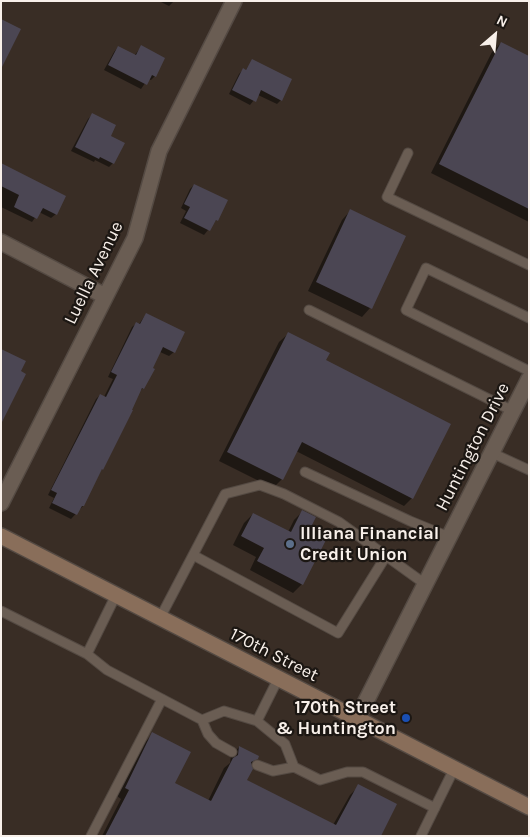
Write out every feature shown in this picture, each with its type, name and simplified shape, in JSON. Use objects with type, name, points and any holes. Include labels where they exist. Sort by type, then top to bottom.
[{"type":"street","name":"Luella Avenue","points":[[1,503],[135,238],[159,151],[234,1]]},
{"type":"street","points":[[1,242],[105,296]]},
{"type":"street","name":"Huntington Drive","points":[[357,719],[529,379]]},
{"type":"street","name":"170th Street","points":[[1,536],[529,808]]},
{"type":"lane","points":[[408,153],[387,197],[529,265]]},
{"type":"lane","points":[[529,318],[426,268],[406,310],[529,371]]},
{"type":"lane","points":[[309,310],[513,411]]},
{"type":"lane","points":[[492,453],[529,470]]},
{"type":"lane","points":[[305,472],[410,522],[449,537]]},
{"type":"lane","points":[[160,618],[225,494],[260,485],[284,494],[339,522],[425,584]]},
{"type":"lane","points":[[193,555],[338,633],[386,556]]},
{"type":"lane","points":[[87,654],[116,595]]},
{"type":"lane","points":[[1,610],[87,654],[107,670],[202,720],[208,734],[216,743],[232,752]]},
{"type":"lane","points":[[257,721],[278,679]]},
{"type":"lane","points":[[91,836],[162,699]]},
{"type":"lane","points":[[202,720],[224,711],[257,721],[285,744],[294,767]]},
{"type":"lane","points":[[257,765],[274,770],[294,767],[320,780],[347,772],[364,772],[435,808]]},
{"type":"lane","points":[[421,836],[454,769]]},
{"type":"building","points":[[1,19],[21,29],[1,69]]},
{"type":"building","points":[[501,42],[529,56],[529,209],[439,164]]},
{"type":"building","points":[[141,45],[165,58],[156,77],[152,75],[147,85],[108,65],[118,46],[136,55]]},
{"type":"building","points":[[252,59],[292,79],[282,101],[261,90],[256,102],[232,90],[243,68],[246,70]]},
{"type":"building","points":[[92,113],[116,125],[111,136],[125,143],[114,164],[75,147]]},
{"type":"building","points":[[1,163],[66,196],[57,215],[43,208],[37,219],[14,207],[19,195],[1,186]]},
{"type":"building","points":[[194,184],[228,200],[218,221],[216,220],[210,231],[184,218],[190,207],[184,204]]},
{"type":"building","points":[[350,209],[406,236],[372,309],[316,282]]},
{"type":"building","points":[[146,313],[185,332],[175,353],[163,347],[153,368],[155,369],[144,389],[142,388],[103,470],[84,506],[82,506],[77,515],[52,503],[57,493],[51,490],[100,394],[106,397],[117,375],[111,372],[136,322],[140,324]]},
{"type":"building","points":[[288,332],[330,353],[326,360],[451,424],[413,499],[302,442],[283,480],[227,452]]},
{"type":"building","points":[[1,349],[26,361],[21,371],[26,374],[1,424]]},
{"type":"building","name":"Illiana Financial Credit Union","points":[[302,510],[316,517],[309,531],[326,540],[303,585],[257,561],[264,548],[241,536],[253,513],[291,532]]},
{"type":"building","points":[[152,732],[191,752],[175,783],[211,801],[233,758],[238,755],[239,746],[259,756],[258,759],[251,762],[253,769],[247,780],[336,825],[358,784],[397,804],[381,836],[105,836],[129,790],[125,788]]},
{"type":"place","name":"Illiana Financial Credit Union","points":[[290,544]]},
{"type":"place","name":"170th Street & Huntington","points":[[406,718]]}]
